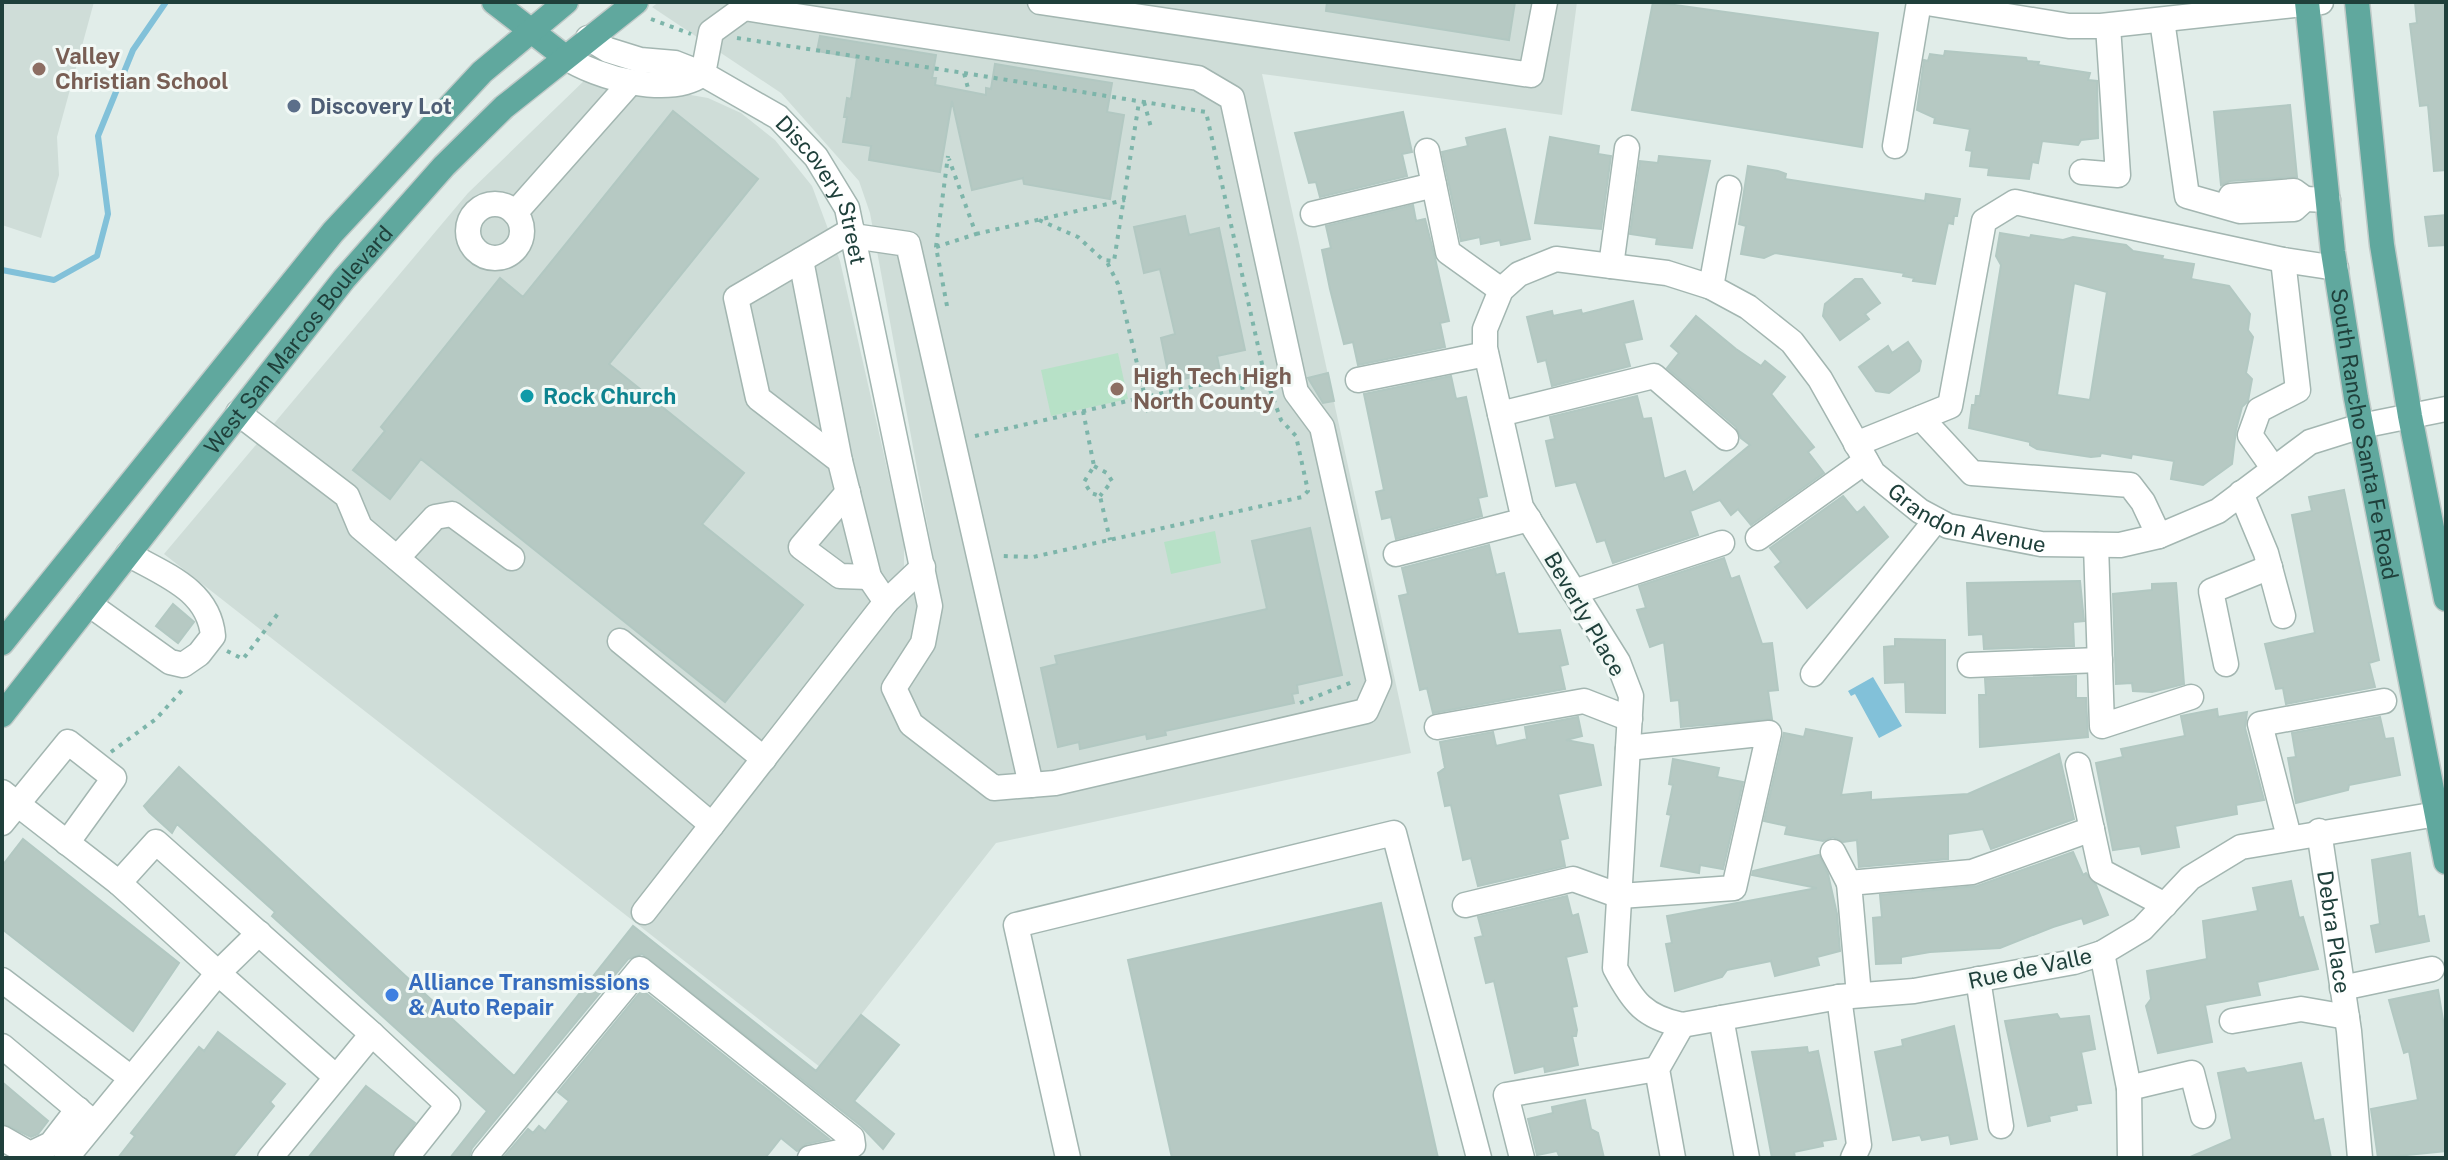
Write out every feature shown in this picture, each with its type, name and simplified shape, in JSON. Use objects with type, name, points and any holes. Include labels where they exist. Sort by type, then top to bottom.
[{"type":"main road","points":[[494,2],[565,57]]},
{"type":"main road","name":"South Rancho Santa Fe Road","points":[[2312,2],[2316,200],[2336,268],[2361,426],[2446,862]]},
{"type":"main road","points":[[2357,2],[2382,245],[2410,416],[2446,599]]},
{"type":"main road","name":"West San Marcos Boulevard","points":[[2,643],[333,232],[427,128],[552,5]]},
{"type":"main road","name":"Discovery Street","points":[[552,5],[588,38]]},
{"type":"main road","name":"West San Marcos Boulevard","points":[[2,715],[344,279],[444,166],[504,107],[588,38],[642,10]]},
{"type":"street","points":[[1040,2],[1531,75],[1545,2]]},
{"type":"street","points":[[1895,146],[1920,2],[2069,26],[2108,26],[2312,2]]},
{"type":"street","points":[[565,57],[584,69],[631,82],[691,83],[703,74],[711,32],[744,8],[1198,78],[1232,98],[1296,392],[1322,427],[1379,682],[1366,711],[1055,783],[1031,785],[908,244],[852,233],[736,298],[758,398],[840,461]]},
{"type":"street","points":[[2162,20],[2187,196],[2240,211],[2294,209],[2316,200]]},
{"type":"street","points":[[2082,172],[2118,175],[2108,26]]},
{"type":"street","name":"Discovery Street","points":[[588,38],[608,50],[640,60],[675,63],[703,74],[778,117],[816,157],[847,208],[880,352],[929,599],[923,643],[894,688],[911,724],[994,788],[1031,785]]},
{"type":"street","points":[[515,213],[631,82]]},
{"type":"street","points":[[1611,266],[1627,148]]},
{"type":"street","points":[[1427,151],[1448,252],[1501,290]]},
{"type":"street","points":[[1313,214],[1434,185]]},
{"type":"street","points":[[1711,287],[1729,188]]},
{"type":"street","points":[[1758,538],[1861,452],[1921,418],[1950,406],[1984,221],[2015,202],[2283,260],[2336,268]]},
{"type":"street","name":"Grandon Avenue","points":[[1501,290],[1519,274],[1556,259],[1667,273],[1711,287],[1748,307],[1792,342],[1820,379],[1873,473],[1920,511],[1948,526],[2041,544],[2120,545],[2159,536],[2218,511],[2310,442],[2361,426],[2446,409]]},
{"type":"street","points":[[801,260],[840,461],[869,577],[886,602]]},
{"type":"street","points":[[2274,469],[2250,435],[2259,410],[2298,390],[2283,260]]},
{"type":"street","name":"Beverly Place","points":[[1501,290],[1485,329],[1486,354],[1521,507],[1618,662],[1631,696],[1615,968],[1632,1001],[1661,1020],[1682,1025]]},
{"type":"street","points":[[1358,380],[1486,354]]},
{"type":"street","points":[[1500,414],[1654,376],[1726,438]]},
{"type":"street","points":[[238,413],[347,496],[360,527],[712,825]]},
{"type":"street","points":[[1921,418],[1972,473],[2130,485],[2143,502],[2159,536]]},
{"type":"street","points":[[848,492],[801,547],[840,576],[869,577]]},
{"type":"street","points":[[2241,493],[2270,567],[2283,616]]},
{"type":"street","points":[[397,558],[435,517],[452,514],[512,558]]},
{"type":"street","points":[[1396,554],[1529,519]]},
{"type":"street","points":[[1813,674],[1936,520]]},
{"type":"street","points":[[1574,592],[1722,543]]},
{"type":"street","points":[[2096,545],[2102,726],[2191,697]]},
{"type":"street","points":[[89,604],[170,662],[183,665],[199,654],[213,636],[211,616],[191,591],[128,554]]},
{"type":"street","points":[[644,912],[886,602],[923,567]]},
{"type":"street","points":[[2226,664],[2211,591],[2270,567]]},
{"type":"street","points":[[620,641],[764,759]]},
{"type":"street","points":[[1970,665],[2100,660]]},
{"type":"street","points":[[1437,727],[1584,701],[1630,719]]},
{"type":"street","points":[[2289,837],[2260,724],[2384,701]]},
{"type":"street","points":[[1465,905],[1573,879],[1620,896],[1734,888],[1769,733],[1628,748]]},
{"type":"street","points":[[67,843],[114,778],[68,742],[7,807],[67,843],[119,883],[336,1077]]},
{"type":"street","points":[[2078,765],[2101,871],[2165,905]]},
{"type":"street","name":"Rue de Valle","points":[[1682,1025],[1849,996],[1914,991],[2074,962],[2102,953],[2142,929],[2190,878],[2241,847],[2319,831],[2437,814]]},
{"type":"street","points":[[1849,883],[1972,872],[2092,829]]},
{"type":"street","name":"Debra Place","points":[[2319,831],[2348,1024],[2360,1158]]},
{"type":"street","points":[[1068,1158],[1016,925],[1394,833],[1479,1158]]},
{"type":"street","points":[[119,883],[156,842],[448,1105],[406,1158]]},
{"type":"street","points":[[1833,852],[1849,883],[1849,996],[1859,1145],[1853,1158]]},
{"type":"street","points":[[2,1138],[33,1156],[51,1144],[131,1078],[218,973],[259,933]]},
{"type":"street","points":[[2102,953],[2129,1088],[2130,1158]]},
{"type":"street","points":[[484,1158],[640,969],[647,971],[852,1138],[853,1145],[844,1151],[810,1158]]},
{"type":"street","points":[[2342,988],[2432,969]]},
{"type":"street","points":[[1978,979],[2001,1126]]},
{"type":"street","points":[[3,982],[131,1078]]},
{"type":"street","points":[[2232,1021],[2301,1009],[2348,1024]]},
{"type":"street","points":[[1721,1018],[1747,1158]]},
{"type":"street","points":[[1673,1158],[1657,1069],[1682,1025]]},
{"type":"street","points":[[270,1158],[372,1034]]},
{"type":"street","points":[[2,1046],[86,1116]]},
{"type":"street","points":[[1522,1158],[1506,1095],[1657,1069]]},
{"type":"street","points":[[2129,1088],[2192,1073],[2203,1116]]},
{"type":"street","points":[[66,1158],[86,1116]]},
{"type":"path","points":[[642,10],[722,50],[733,38],[1206,112],[1264,371],[1281,420],[1296,436],[1307,492],[1314,501]]},
{"type":"path","points":[[964,73],[969,92]]},
{"type":"path","points":[[1142,102],[1152,131]]},
{"type":"path","points":[[1106,260],[1114,261],[1142,102]]},
{"type":"path","points":[[948,315],[936,247],[948,156],[976,234]]},
{"type":"path","points":[[936,247],[976,234],[1125,200]]},
{"type":"path","points":[[1039,220],[1078,237],[1106,260],[1118,284],[1148,412]]},
{"type":"path","points":[[972,421],[975,436],[1264,371]]},
{"type":"path","points":[[1240,376],[1243,391]]},
{"type":"path","points":[[1083,411],[1094,466],[1084,482],[1091,493],[1100,496]]},
{"type":"path","points":[[1094,466],[1107,473],[1112,481],[1100,496]]},
{"type":"path","points":[[999,543],[1002,558],[1033,557],[1302,497],[1307,492]]},
{"type":"path","points":[[1100,496],[1110,540]]},
{"type":"path","points":[[1293,706],[1363,678]]},
{"type":"shaded area","name":"Valley Christian School","points":[[2,2],[94,2],[57,137],[59,175],[41,238],[2,225]]},
{"type":"shaded area","points":[[659,2],[1577,2],[1562,115],[1262,74],[1411,753],[996,843],[820,1067],[164,554],[468,193],[588,77],[708,98],[741,113],[775,140],[812,186],[840,261],[904,543],[904,600],[934,561],[870,213],[859,181],[781,93],[652,7]]},
{"type":"green space","points":[[1118,353],[1128,399],[1051,416],[1041,370]]},
{"type":"green space","points":[[1215,531],[1221,563],[1171,574],[1164,542]]},
{"type":"water","points":[[1873,677],[1902,726],[1879,738],[1855,694],[1851,696],[1848,691]]},
{"type":"building","points":[[1327,2],[1515,2],[1509,40],[1326,11]]},
{"type":"building","points":[[1653,2],[1878,33],[1862,147],[1632,110]]},
{"type":"building","points":[[2415,2],[2446,2],[2446,170],[2434,171],[2428,105],[2420,106],[2410,24],[2417,23]]},
{"type":"building","points":[[820,36],[936,55],[932,78],[936,78],[935,85],[986,95],[986,88],[991,89],[995,64],[1112,83],[1107,112],[1124,115],[1110,199],[1024,184],[1023,178],[972,190],[952,101],[940,172],[869,160],[871,146],[843,142],[847,98],[851,99],[857,58],[817,51]]},
{"type":"building","points":[[1945,51],[2026,58],[2027,61],[2039,62],[2038,65],[2090,73],[2088,80],[2097,81],[2098,138],[2081,140],[2078,145],[2042,141],[2038,163],[2032,162],[2029,179],[1988,175],[1989,168],[1970,166],[1972,151],[1966,150],[1970,129],[1934,123],[1935,118],[1917,110],[1924,60],[1928,61],[1930,54],[1944,56]]},
{"type":"building","points":[[2290,105],[2297,177],[2230,181],[2221,185],[2214,112]]},
{"type":"building","name":"Rock Church","points":[[673,111],[758,179],[609,364],[744,473],[702,524],[803,605],[725,702],[421,459],[390,499],[353,470],[385,431],[381,427],[500,278],[523,297]]},
{"type":"building","points":[[1403,112],[1412,152],[1402,154],[1407,176],[1320,197],[1316,182],[1309,183],[1295,133]]},
{"type":"building","points":[[1505,129],[1530,239],[1501,245],[1500,240],[1481,244],[1480,237],[1461,241],[1442,152],[1468,146],[1466,138]]},
{"type":"building","points":[[1550,137],[1599,146],[1598,154],[1611,156],[1601,229],[1535,223]]},
{"type":"building","points":[[1659,156],[1710,161],[1692,248],[1656,244],[1657,238],[1630,234],[1640,161],[1658,163]]},
{"type":"building","points":[[1748,166],[1778,171],[1786,174],[1785,179],[1925,201],[1926,194],[1960,199],[1953,224],[1948,223],[1935,284],[1913,281],[1914,278],[1903,276],[1904,273],[1834,262],[1775,253],[1764,258],[1741,254],[1746,226],[1739,224]]},
{"type":"building","points":[[1413,205],[1416,221],[1425,219],[1435,258],[1449,321],[1440,323],[1445,347],[1358,365],[1353,342],[1344,344],[1330,289],[1322,250],[1331,248],[1326,226]]},
{"type":"building","points":[[2446,215],[2446,245],[2429,246],[2425,217]]},
{"type":"building","points":[[1185,216],[1189,235],[1219,228],[1245,350],[1217,356],[1220,371],[1170,382],[1161,338],[1175,334],[1160,269],[1144,273],[1134,227]]},
{"type":"building","points":[[2000,233],[2063,240],[2073,237],[2126,245],[2133,251],[2194,264],[2191,279],[2229,286],[2250,314],[2248,330],[2253,337],[2246,373],[2252,379],[2248,401],[2242,407],[2236,430],[2232,464],[2203,485],[2171,479],[2174,461],[2132,454],[2131,458],[2101,453],[2100,456],[2091,457],[2037,449],[2030,442],[1969,428],[1972,405],[1975,405],[1976,396],[1980,396],[2001,265],[1996,256]],"holes":[[[2074,283],[2107,292],[2090,400],[2057,395]]]},
{"type":"building","points":[[1855,279],[1862,279],[1880,303],[1865,314],[1869,319],[1840,340],[1823,316],[1825,304]]},
{"type":"building","points":[[1633,301],[1642,339],[1624,343],[1630,366],[1552,386],[1546,360],[1538,362],[1527,317],[1552,311],[1553,316],[1581,310],[1582,314]]},
{"type":"building","points":[[1696,316],[1736,349],[1761,366],[1765,361],[1785,377],[1771,394],[1814,447],[1808,452],[1824,473],[1751,525],[1738,509],[1731,515],[1720,500],[1690,511],[1698,535],[1613,563],[1605,540],[1597,542],[1576,482],[1556,486],[1546,441],[1555,439],[1550,417],[1637,396],[1643,419],[1651,418],[1664,479],[1685,471],[1693,493],[1750,445],[1741,438],[1736,427],[1667,368],[1679,353],[1671,346]]},
{"type":"building","points":[[1908,342],[1921,361],[1919,371],[1889,393],[1876,391],[1859,367],[1888,346],[1892,353]]},
{"type":"building","points":[[1328,373],[1334,401],[1323,403],[1308,378]]},
{"type":"building","points":[[1451,376],[1456,399],[1466,397],[1487,496],[1478,498],[1482,516],[1396,539],[1391,517],[1382,519],[1376,492],[1384,490],[1364,394]]},
{"type":"building","points":[[2344,490],[2379,660],[2369,663],[2375,687],[2286,704],[2283,688],[2276,689],[2265,644],[2315,633],[2292,515],[2312,511],[2309,497]]},
{"type":"building","points":[[1843,496],[1857,513],[1864,507],[1888,537],[1807,608],[1775,567],[1781,562],[1770,548]]},
{"type":"building","points":[[1310,528],[1342,675],[1297,685],[1298,693],[1292,694],[1294,703],[1165,731],[1166,735],[1147,739],[1146,734],[1080,749],[1079,742],[1058,747],[1041,668],[1057,664],[1055,656],[1267,609],[1252,541]]},
{"type":"building","points":[[1489,545],[1496,575],[1504,573],[1518,634],[1560,630],[1568,664],[1560,666],[1565,689],[1433,713],[1427,688],[1420,690],[1399,596],[1408,594],[1402,568]]},
{"type":"building","points":[[1724,558],[1731,579],[1739,576],[1762,644],[1772,643],[1778,690],[1768,691],[1772,719],[1681,727],[1679,700],[1671,701],[1664,642],[1650,647],[1637,610],[1646,608],[1639,586]]},
{"type":"building","points":[[2080,581],[2084,621],[2073,622],[2074,646],[1984,649],[1983,634],[1969,635],[1967,583]]},
{"type":"building","points":[[2176,583],[2184,684],[2152,692],[2133,691],[2132,683],[2116,684],[2113,594],[2152,590],[2152,584]]},
{"type":"building","points":[[173,604],[194,622],[178,643],[156,626]]},
{"type":"building","points":[[1895,639],[1945,640],[1945,713],[1906,712],[1905,682],[1885,683],[1884,647],[1895,646]]},
{"type":"building","points":[[2076,676],[2076,698],[2086,698],[2088,737],[1980,747],[1979,695],[1986,695],[1985,679]]},
{"type":"building","points":[[2217,709],[2218,717],[2247,712],[2245,728],[2264,800],[2236,805],[2237,814],[2175,826],[2179,847],[2142,854],[2140,846],[2113,850],[2096,763],[2123,757],[2121,749],[2185,736],[2181,716]]},
{"type":"building","points":[[1578,717],[1582,736],[1566,740],[1593,745],[1601,785],[1558,794],[1568,838],[1560,840],[1565,866],[1478,886],[1471,858],[1463,860],[1451,805],[1445,806],[1438,773],[1445,768],[1440,742],[1493,732],[1496,746],[1527,739],[1525,727]]},
{"type":"building","points":[[2380,717],[2385,739],[2393,738],[2400,775],[2349,785],[2348,790],[2296,803],[2288,758],[2296,757],[2292,733]]},
{"type":"building","points":[[1806,729],[1852,738],[1841,795],[1871,792],[1871,800],[1968,794],[2059,754],[2074,819],[1991,849],[1983,829],[1948,834],[1948,859],[1859,867],[1857,840],[1843,842],[1833,837],[1823,841],[1785,834],[1787,826],[1764,821],[1784,733],[1804,737]]},
{"type":"building","points":[[1673,759],[1719,768],[1717,777],[1743,782],[1723,869],[1700,865],[1699,873],[1661,866],[1671,815],[1667,814],[1673,785],[1669,784]]},
{"type":"building","points":[[179,767],[514,1076],[633,926],[816,1071],[861,1015],[899,1045],[854,1101],[894,1134],[883,1149],[861,1126],[642,954],[628,959],[472,1148],[469,1158],[450,1158],[487,1111],[272,916],[275,912],[177,824],[172,833],[149,812],[144,806]]},
{"type":"building","points":[[23,839],[179,963],[133,1031],[2,929],[2,866]]},
{"type":"building","points":[[2073,852],[2083,875],[2086,873],[2096,885],[2108,915],[2084,924],[2082,918],[2000,948],[1930,952],[1901,957],[1901,963],[1876,964],[1873,918],[1882,917],[1880,895],[1977,886]]},
{"type":"building","points":[[2410,853],[2418,917],[2424,916],[2429,941],[2376,952],[2371,926],[2380,924],[2372,860]]},
{"type":"building","points":[[1819,855],[1828,874],[1837,914],[1840,951],[1817,957],[1819,965],[1775,976],[1771,961],[1727,970],[1722,977],[1675,991],[1666,944],[1672,943],[1667,916],[1817,888],[1752,875],[1753,871]]},
{"type":"building","points":[[2291,881],[2299,918],[2303,917],[2318,969],[2257,982],[2260,995],[2205,1005],[2212,1042],[2158,1053],[2146,1006],[2151,999],[2147,971],[2207,959],[2203,921],[2258,911],[2253,888]]},
{"type":"building","points":[[1567,896],[1572,916],[1578,914],[1587,952],[1566,957],[1577,1006],[1572,1007],[1577,1030],[1576,1036],[1572,1036],[1578,1065],[1545,1072],[1544,1066],[1515,1073],[1494,981],[1486,983],[1475,938],[1483,936],[1478,917]]},
{"type":"building","points":[[1381,903],[1438,1158],[1172,1158],[1128,960]]},
{"type":"building","points":[[642,990],[829,1139],[806,1144],[797,1151],[781,1138],[765,1158],[503,1158],[528,1129],[533,1133],[539,1126],[545,1131],[569,1101],[558,1092]]},
{"type":"building","points":[[2438,990],[2446,1038],[2446,1151],[2378,1158],[2371,1109],[2418,1100],[2409,1051],[2404,1053],[2389,1000]]},
{"type":"building","points":[[2057,1014],[2060,1019],[2089,1016],[2095,1049],[2081,1052],[2091,1103],[2076,1105],[2077,1110],[2049,1116],[2050,1121],[2028,1126],[2005,1021]]},
{"type":"building","points":[[1954,1026],[1977,1139],[1951,1144],[1949,1135],[1922,1140],[1920,1135],[1893,1140],[1875,1052],[1903,1046],[1902,1040]]},
{"type":"building","points":[[218,1032],[285,1084],[270,1102],[274,1106],[232,1158],[118,1158],[135,1136],[131,1133],[199,1047],[204,1051]]},
{"type":"building","points":[[1807,1047],[1808,1053],[1818,1051],[1836,1139],[1822,1141],[1823,1146],[1794,1152],[1795,1158],[1772,1158],[1752,1052]]},
{"type":"building","points":[[2301,1063],[2314,1121],[2323,1119],[2331,1158],[2188,1158],[2232,1139],[2218,1073],[2244,1068],[2247,1073]]},
{"type":"building","points":[[2,1082],[48,1121],[38,1134],[31,1137],[2,1123]]},
{"type":"building","points":[[366,1086],[415,1123],[391,1158],[308,1158]]},
{"type":"building","points":[[1585,1100],[1591,1129],[1598,1133],[1604,1158],[1560,1158],[1557,1151],[1537,1155],[1528,1119],[1553,1113],[1552,1107]]},
{"type":"waterway","points":[[2,270],[54,280],[97,256],[108,214],[98,136],[133,50],[166,2]]},
{"type":"place","name":"Valley Christian School","points":[[39,69]]},
{"type":"place","name":"Discovery Lot","points":[[294,106]]},
{"type":"place","name":"High Tech High North County","points":[[1117,389]]},
{"type":"place","name":"Rock Church","points":[[527,396]]},
{"type":"place","name":"Alliance Transmissions & Auto Repair","points":[[392,995]]}]
